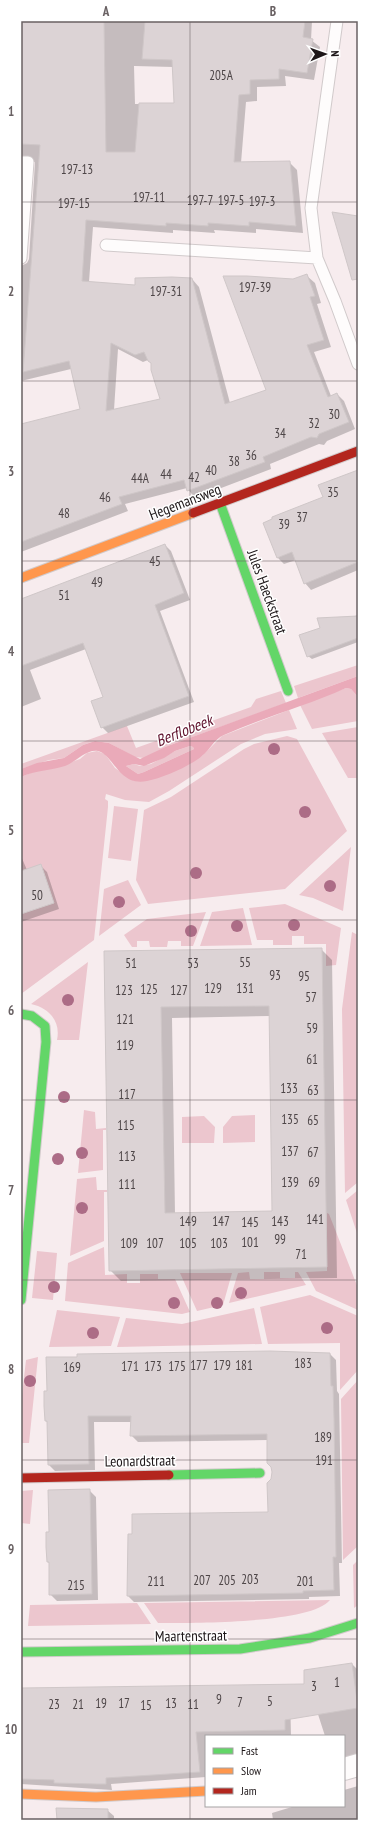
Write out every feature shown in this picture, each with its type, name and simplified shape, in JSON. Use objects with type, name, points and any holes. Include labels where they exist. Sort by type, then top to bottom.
[{"type":"street","name":"Hegemansweg","points":[[21,578],[358,451]]},
{"type":"street","name":"Jules Haeckstraat","points":[[220,503],[288,691]]},
{"type":"street","points":[[21,1014],[32,1016],[45,1026],[46,1042],[21,1300]]},
{"type":"street","name":"Leonardstraat","points":[[21,1478],[260,1473]]},
{"type":"street","name":"Maartenstraat","points":[[21,1652],[240,1649],[310,1638],[358,1623]]},
{"type":"street","points":[[345,1769],[358,1765]]},
{"type":"street","points":[[21,1794],[96,1797],[205,1791]]},
{"type":"lane","points":[[337,21],[311,208],[316,258],[335,301],[358,364]]},
{"type":"lane","points":[[21,162],[28,162],[21,258]]},
{"type":"lane","points":[[106,245],[316,258]]},
{"type":"shaded area","points":[[358,665],[358,676],[298,698],[294,686]]},
{"type":"shaded area","points":[[358,676],[358,697],[351,689],[346,688],[239,729],[221,737],[205,754],[191,764],[161,777],[138,782],[130,779],[123,775],[104,754],[94,751],[85,754],[65,766],[32,773],[21,777],[21,769],[37,763],[64,758],[83,745],[95,741],[109,743],[140,759],[165,747]],"holes":[[[190,746],[194,749],[138,774],[126,766],[134,764],[144,766],[164,758],[175,751]]]},
{"type":"shaded area","points":[[346,688],[351,689],[358,697],[358,721],[312,729],[300,705]]},
{"type":"shaded area","points":[[281,691],[286,703],[165,747],[144,758],[135,757],[109,743],[95,741],[83,745],[64,758],[49,760],[21,769],[21,764],[127,726],[136,748],[251,707],[256,699]]},
{"type":"shaded area","points":[[289,710],[297,729],[265,734],[241,744],[169,791],[149,802],[125,800],[106,794],[105,799],[108,801],[108,807],[94,940],[21,994],[21,777],[35,771],[54,768],[80,759],[87,753],[97,751],[105,754],[115,768],[134,781],[202,756],[222,736]]},
{"type":"shaded area","points":[[358,727],[358,778],[348,778],[322,733]]},
{"type":"shaded area","points":[[287,736],[297,739],[347,831],[285,889],[148,904],[136,880],[144,810],[171,797],[244,749],[254,744]]},
{"type":"shaded area","points":[[190,746],[194,749],[138,774],[126,766],[134,764],[140,766],[151,764],[175,751]]},
{"type":"shaded area","points":[[114,806],[138,809],[131,861],[108,858]]},
{"type":"shaded area","points":[[351,847],[343,911],[313,898],[299,895]]},
{"type":"shaded area","points":[[128,880],[141,905],[99,936],[104,889]]},
{"type":"shaded area","points":[[285,904],[341,928],[336,965],[326,966],[326,944],[304,944],[304,936],[292,936],[292,945],[273,945],[273,940],[257,940],[249,908]]},
{"type":"shaded area","points":[[243,908],[252,945],[200,946],[212,912]]},
{"type":"shaded area","points":[[206,912],[193,946],[181,946],[181,941],[168,941],[167,947],[150,947],[149,941],[137,941],[137,947],[132,947],[124,935],[147,919]]},
{"type":"shaded area","points":[[352,932],[358,935],[358,1182],[345,1193],[342,1009]]},
{"type":"shaded area","points":[[88,962],[79,1040],[57,1040],[57,1027],[52,1016],[43,1009],[31,1004]]},
{"type":"shaded area","points":[[84,1110],[95,1112],[96,1129],[106,1128],[106,1130],[103,1130],[103,1170],[78,1173]]},
{"type":"shaded area","points":[[255,1115],[255,1142],[223,1143],[223,1127],[232,1116]]},
{"type":"shaded area","points":[[204,1116],[215,1127],[214,1143],[182,1143],[182,1117]]},
{"type":"shaded area","points":[[96,1177],[97,1190],[107,1190],[107,1192],[104,1192],[104,1241],[70,1256],[77,1179]]},
{"type":"shaded area","points":[[358,1190],[358,1236],[346,1200]]},
{"type":"shaded area","points":[[327,1213],[329,1214],[358,1288],[358,1310],[316,1291],[306,1272],[327,1271]]},
{"type":"shaded area","points":[[104,1247],[105,1275],[127,1274],[127,1283],[140,1283],[140,1274],[158,1274],[158,1279],[175,1279],[190,1312],[182,1314],[65,1301],[68,1263]]},
{"type":"shaded area","points":[[37,1251],[57,1253],[53,1300],[32,1298]]},
{"type":"shaded area","points":[[249,1272],[250,1279],[264,1279],[264,1272],[280,1272],[280,1278],[295,1278],[295,1272],[298,1272],[306,1285],[229,1303],[238,1273]]},
{"type":"shaded area","points":[[180,1273],[232,1273],[223,1305],[197,1311]]},
{"type":"shaded area","points":[[310,1295],[358,1316],[358,1370],[340,1390],[340,1343],[268,1344],[260,1307]]},
{"type":"shaded area","points":[[254,1308],[262,1344],[117,1347],[126,1318],[182,1324]]},
{"type":"shaded area","points":[[57,1310],[120,1317],[111,1346],[49,1347]]},
{"type":"shaded area","points":[[38,1357],[29,1443],[21,1443],[21,1404],[26,1360]]},
{"type":"shaded area","points":[[358,1380],[358,1546],[343,1560],[341,1399]]},
{"type":"shaded area","points":[[33,1490],[30,1524],[21,1523],[21,1491]]},
{"type":"shaded area","points":[[358,1560],[358,1605],[354,1608],[353,1565]]},
{"type":"shaded area","points":[[330,1600],[319,1608],[300,1614],[276,1618],[196,1623],[158,1623],[144,1603]]},
{"type":"shaded area","points":[[137,1603],[151,1624],[28,1626],[30,1605]]},
{"type":"building","points":[[21,21],[104,21],[106,152],[135,152],[139,103],[174,103],[172,60],[142,59],[145,21],[305,21],[303,37],[313,39],[307,73],[279,69],[279,79],[250,80],[250,94],[239,95],[234,162],[290,161],[296,226],[249,222],[249,226],[208,223],[208,226],[166,223],[166,226],[86,220],[82,281],[135,285],[135,278],[192,278],[225,404],[266,390],[223,276],[293,279],[307,274],[315,296],[310,297],[324,340],[307,345],[328,397],[337,393],[349,422],[319,434],[317,438],[311,437],[263,457],[265,462],[187,491],[184,480],[119,497],[122,504],[21,542],[21,424],[80,409],[69,361],[23,372],[40,145],[21,144]],"holes":[[[111,343],[135,355],[144,352],[148,361],[151,363],[151,370],[160,399],[106,411]]]},
{"type":"building","points":[[332,212],[358,216],[358,279],[352,280]]},
{"type":"building","points":[[358,470],[358,562],[304,584],[292,552],[277,558],[263,523],[272,519],[272,517],[323,497],[318,485]]},
{"type":"building","points":[[165,544],[184,593],[155,605],[189,696],[101,728],[91,701],[103,697],[83,643],[21,666],[21,599]]},
{"type":"building","points":[[358,616],[358,638],[307,657],[299,635],[320,628],[317,618]]},
{"type":"building","points":[[41,864],[54,903],[21,914],[21,871]]},
{"type":"building","points":[[322,948],[327,1267],[109,1271],[104,951]],"holes":[[[269,1006],[272,1211],[165,1213],[161,1007]]]},
{"type":"building","points":[[270,1351],[330,1353],[334,1418],[336,1557],[333,1557],[334,1590],[303,1591],[303,1593],[127,1596],[128,1534],[132,1534],[132,1514],[268,1512],[267,1483],[271,1479],[272,1472],[271,1467],[267,1463],[267,1434],[130,1436],[131,1416],[88,1416],[89,1464],[48,1465],[47,1421],[45,1421],[44,1406],[44,1391],[47,1391],[46,1357],[77,1357],[77,1354]]},
{"type":"building","points":[[90,1489],[92,1594],[49,1595],[49,1562],[47,1562],[46,1547],[46,1532],[49,1532],[48,1490]]},
{"type":"building","points":[[352,1663],[358,1708],[285,1720],[285,1730],[196,1732],[200,1772],[106,1778],[106,1784],[54,1783],[54,1780],[21,1779],[21,1688],[304,1684],[304,1670]]},
{"type":"building","points":[[56,1808],[108,1809],[108,1820],[57,1820]]},
{"type":"traffic: fast","points":[[220,503],[288,691]]},
{"type":"traffic: fast","points":[[21,1014],[32,1016],[45,1026],[46,1042],[21,1300]]},
{"type":"traffic: fast","points":[[169,1475],[260,1473]]},
{"type":"traffic: fast","points":[[21,1652],[240,1649],[310,1638],[358,1623]]},
{"type":"traffic: slow","points":[[21,578],[193,513]]},
{"type":"traffic: slow","points":[[21,1794],[96,1797],[205,1791]]},
{"type":"traffic: jam","points":[[193,513],[358,451]]},
{"type":"traffic: jam","points":[[21,1478],[169,1475]]},
{"type":"water label","name":"Berflobeek","points":[[184,730]]}]
